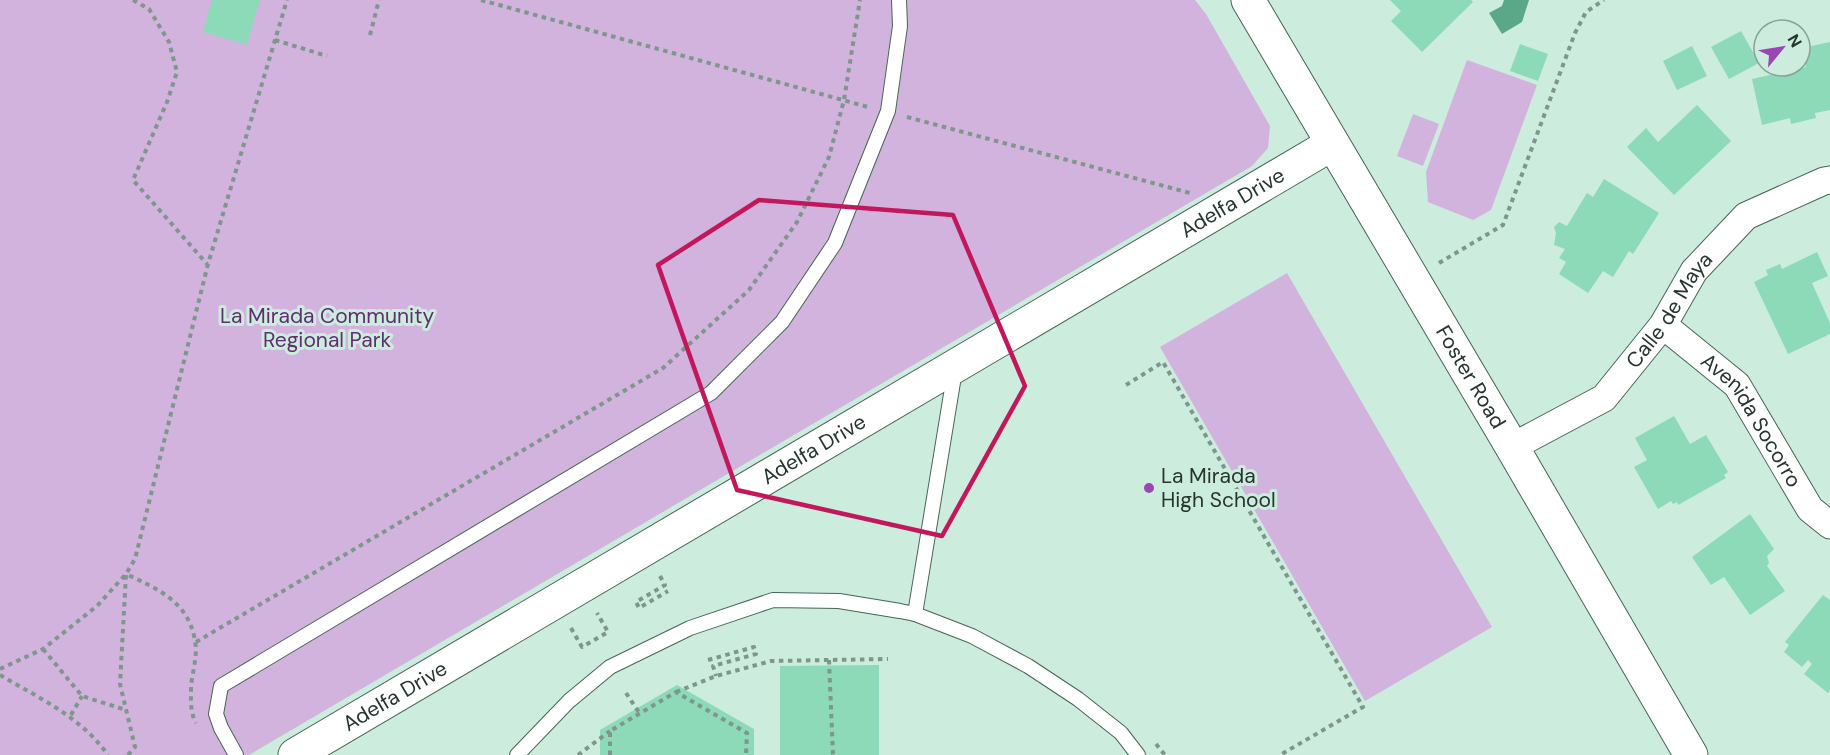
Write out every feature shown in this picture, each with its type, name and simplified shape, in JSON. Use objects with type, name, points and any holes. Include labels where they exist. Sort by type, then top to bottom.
[{"type":"street","name":"Foster Road","points":[[1248,0],[1691,755]]},
{"type":"street","name":"Adelfa Drive","points":[[295,755],[1332,144]]},
{"type":"street","name":"Calle de Maya","points":[[1512,447],[1604,398],[1663,325],[1694,271],[1746,216],[1830,180]]},
{"type":"street","name":"Avenida Socorro","points":[[1663,325],[1737,385],[1810,509],[1830,525]]},
{"type":"lane","points":[[236,755],[216,714],[220,686],[711,393],[782,322],[835,243],[888,111],[900,26],[899,0]]},
{"type":"lane","points":[[915,614],[956,366]]},
{"type":"lane","points":[[517,755],[569,701],[610,667],[659,642],[715,618],[773,600],[839,601],[915,614],[972,636],[1028,666],[1078,699],[1121,733],[1138,755]]},
{"type":"path","points":[[133,0],[149,9],[169,42],[177,72],[167,102],[133,180],[208,264]]},
{"type":"path","points":[[0,669],[43,649],[97,606],[126,574],[135,559],[208,264],[287,0]]},
{"type":"path","points":[[370,35],[378,0]]},
{"type":"path","points":[[481,0],[1193,194]]},
{"type":"path","points":[[196,642],[663,368],[749,290],[797,222],[829,157],[843,100],[860,0]]},
{"type":"path","points":[[1412,279],[1503,225],[1575,33],[1586,12],[1604,0]]},
{"type":"path","points":[[275,40],[327,56]]},
{"type":"path","points":[[1126,385],[1163,362],[1363,707],[1280,755]]},
{"type":"path","points":[[126,574],[167,594],[186,615],[196,642],[191,684],[191,715],[197,725]]},
{"type":"path","points":[[126,574],[120,684],[138,755]]},
{"type":"path","points":[[660,576],[665,585],[636,603],[639,608],[668,591]]},
{"type":"path","points":[[571,628],[582,647],[608,632],[597,613]]},
{"type":"path","points":[[708,660],[754,647],[756,654],[713,666],[716,676]]},
{"type":"path","points":[[43,649],[82,696],[126,711]]},
{"type":"path","points":[[578,755],[610,731],[676,692],[716,676],[771,661],[888,659]]},
{"type":"path","points":[[829,660],[833,755]]},
{"type":"path","points":[[0,675],[70,716],[100,744],[108,755]]},
{"type":"path","points":[[676,692],[747,733],[746,755]]},
{"type":"path","points":[[626,693],[640,714]]},
{"type":"path","points":[[70,716],[82,696]]},
{"type":"path","points":[[610,731],[610,755]]},
{"type":"path","points":[[128,755],[135,747]]},
{"type":"highlighted area","points":[[759,200],[953,215],[1025,386],[942,536],[737,490],[658,265]]},
{"type":"green space","name":"La Mirada Community Regional Park","points":[[0,0],[1195,0],[1206,14],[1270,126],[1268,148],[1252,166],[249,755],[0,755]]},
{"type":"green space","points":[[1467,60],[1537,85],[1491,210],[1473,220],[1428,202],[1426,172]]},
{"type":"green space","points":[[1413,114],[1439,124],[1423,166],[1397,156]]},
{"type":"green space","points":[[1287,273],[1492,627],[1365,701],[1160,347]]},
{"type":"shaded area","points":[[1504,0],[1529,0],[1522,22],[1502,34],[1489,13],[1502,6]]},
{"type":"building","points":[[212,0],[260,0],[247,45],[203,32]]},
{"type":"building","points":[[1390,0],[1471,0],[1473,2],[1422,52],[1391,21],[1401,11]]},
{"type":"building","points":[[1741,31],[1752,51],[1752,67],[1729,79],[1711,47]]},
{"type":"building","points":[[1830,42],[1830,110],[1815,113],[1816,118],[1791,124],[1790,118],[1762,125],[1752,79],[1812,78],[1812,46]]},
{"type":"building","points":[[1520,44],[1548,54],[1538,81],[1510,71]]},
{"type":"building","points":[[1692,46],[1707,76],[1677,90],[1663,61]]},
{"type":"building","points":[[1697,105],[1731,141],[1674,195],[1627,147],[1646,128],[1658,142]]},
{"type":"building","points":[[1604,179],[1659,213],[1633,254],[1629,251],[1613,277],[1603,271],[1588,293],[1559,274],[1566,262],[1559,258],[1565,249],[1554,245],[1556,233],[1554,227],[1559,222],[1567,226],[1587,193],[1593,197]]},
{"type":"building","points":[[1817,252],[1828,276],[1812,283],[1830,323],[1830,334],[1788,354],[1754,282],[1768,275],[1766,270],[1780,264],[1782,269]]},
{"type":"building","points":[[1674,416],[1690,444],[1706,435],[1728,472],[1724,475],[1726,478],[1678,505],[1677,502],[1673,504],[1671,501],[1658,509],[1634,467],[1647,460],[1635,438]]},
{"type":"building","points":[[1750,514],[1774,549],[1767,556],[1769,563],[1767,566],[1785,591],[1750,615],[1724,577],[1711,585],[1692,557]]},
{"type":"building","points":[[1823,595],[1830,600],[1830,690],[1828,693],[1804,674],[1812,664],[1808,660],[1802,667],[1784,652],[1789,645],[1785,642]]},
{"type":"building","points":[[879,665],[879,755],[780,755],[780,666]]},
{"type":"building","points":[[677,685],[754,729],[754,755],[600,755],[600,730]]},
{"type":"place","name":"La Mirada High School","points":[[1149,488]]}]
